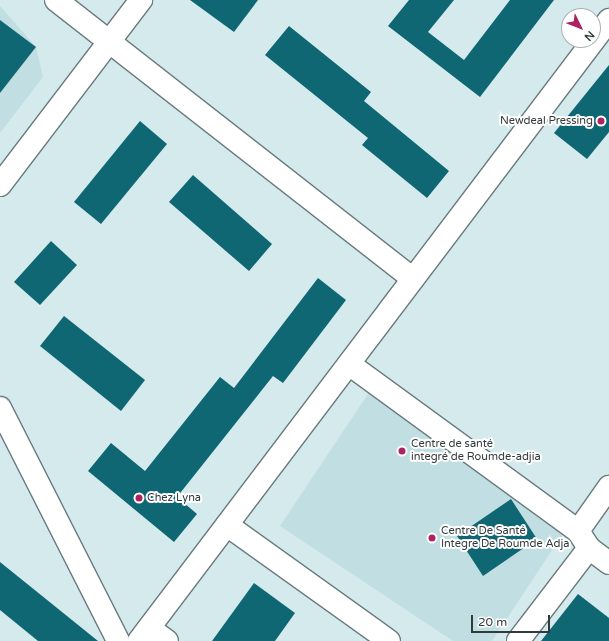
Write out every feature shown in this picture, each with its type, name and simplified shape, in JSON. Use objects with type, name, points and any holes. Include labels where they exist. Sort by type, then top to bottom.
[{"type":"street","points":[[56,0],[413,279]]},
{"type":"street","points":[[0,185],[141,0]]},
{"type":"street","points":[[167,641],[144,634],[609,20]]},
{"type":"street","points":[[349,364],[584,540],[609,563]]},
{"type":"street","points":[[0,408],[118,641]]},
{"type":"street","points":[[518,641],[584,540],[609,487]]},
{"type":"street","points":[[227,526],[389,641]]},
{"type":"shaded area","points":[[0,6],[36,47],[43,77],[0,133]]},
{"type":"shaded area","name":"Centre de santé integré de Roumde-adjia","points":[[374,385],[574,517],[492,641],[453,641],[280,526]]},
{"type":"building","points":[[190,0],[258,0],[234,32]]},
{"type":"building","points":[[409,0],[454,0],[428,32],[464,60],[510,0],[554,0],[480,97],[388,26]]},
{"type":"building","points":[[0,20],[36,47],[0,93]]},
{"type":"building","points":[[289,26],[371,92],[364,101],[449,171],[427,198],[362,145],[368,138],[265,55]]},
{"type":"building","points":[[609,65],[609,132],[587,159],[554,133]]},
{"type":"building","points":[[140,121],[167,144],[101,224],[74,202]]},
{"type":"building","points":[[193,175],[272,244],[249,271],[169,202]]},
{"type":"building","points":[[51,241],[77,265],[40,305],[14,282]]},
{"type":"building","points":[[318,278],[346,300],[283,383],[273,376],[177,497],[197,514],[174,542],[88,471],[111,443],[145,471],[220,377],[234,388]]},
{"type":"building","points":[[64,316],[145,380],[121,411],[40,346]]},
{"type":"building","points":[[511,499],[537,539],[483,576],[457,536]]},
{"type":"building","points":[[0,562],[98,641],[38,641],[0,610]]},
{"type":"building","points":[[254,583],[295,613],[275,641],[212,641]]},
{"type":"building","points":[[578,594],[609,618],[609,641],[541,641]]},
{"type":"place","name":"Newdeal Pressing","points":[[601,121]]},
{"type":"place","name":"Centre de santé integré de Roumde-adjia","points":[[402,451]]},
{"type":"place","name":"Chez Lyna","points":[[139,498]]},
{"type":"place","name":"Centre De Santé Integre De Roumde Adja","points":[[432,538]]}]
